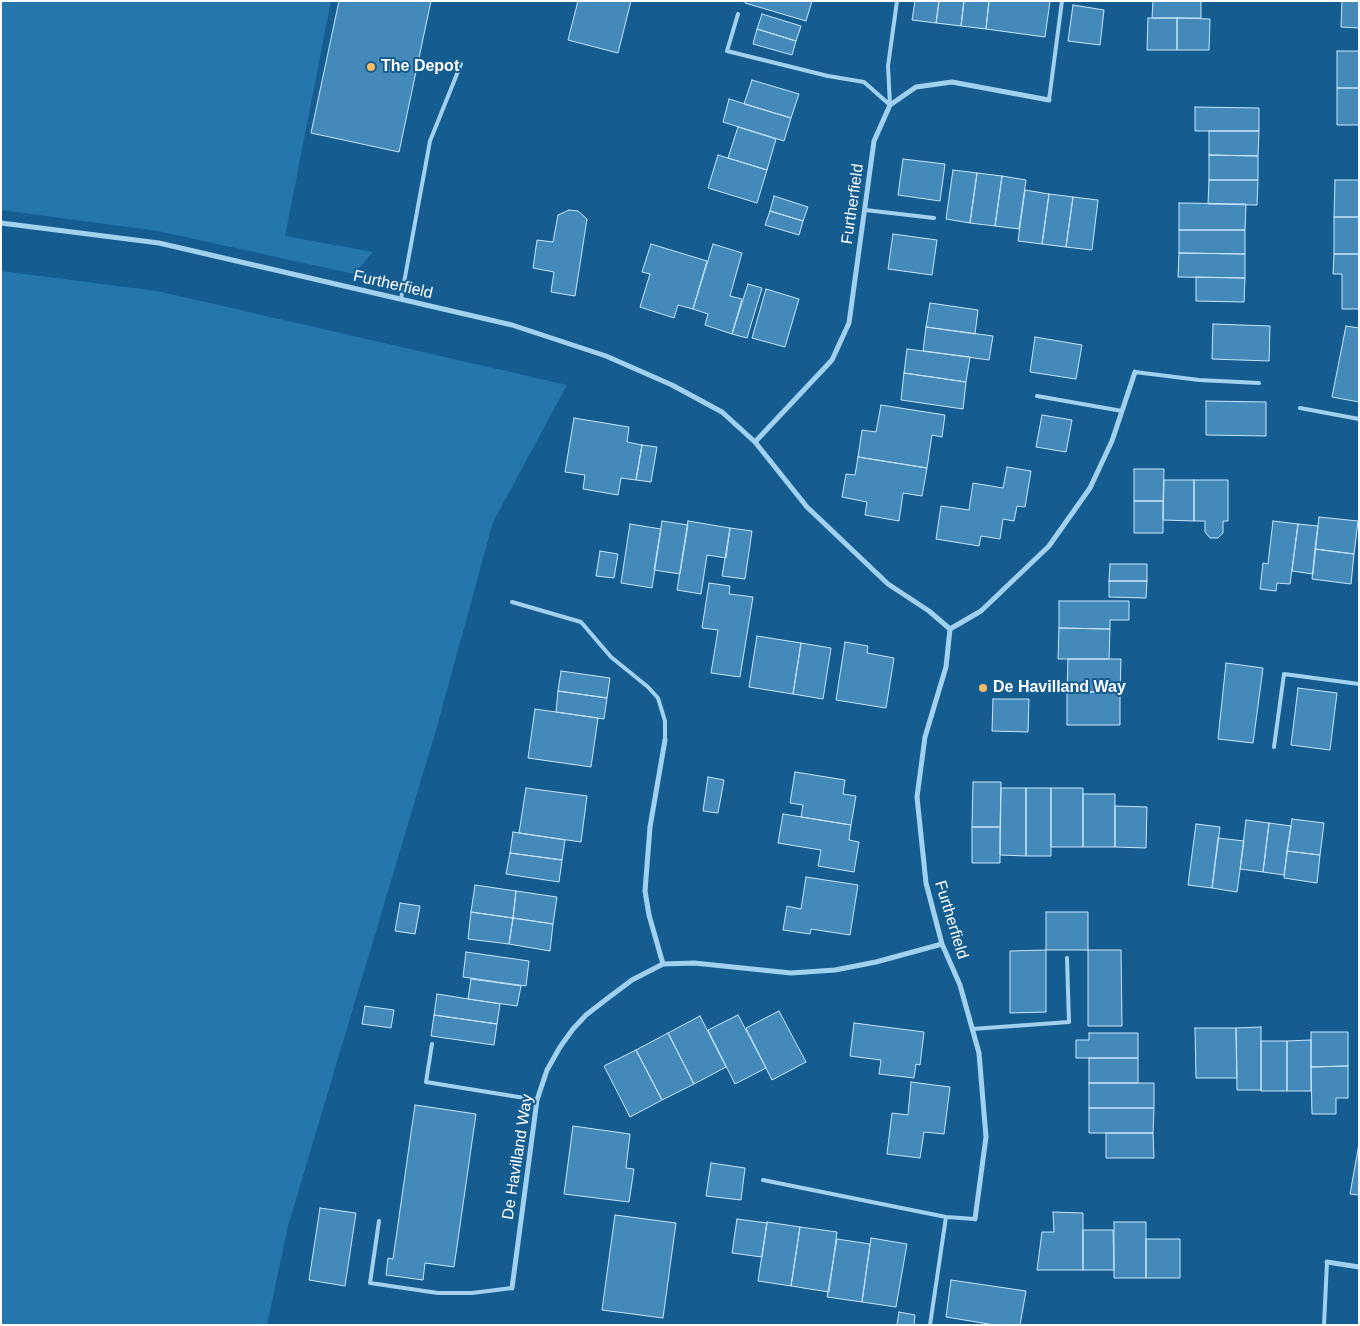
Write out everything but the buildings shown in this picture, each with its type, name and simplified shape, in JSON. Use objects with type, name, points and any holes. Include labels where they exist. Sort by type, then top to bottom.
[{"type":"street","name":"Furtherfield","points":[[755,442],[832,360],[849,322],[874,141],[890,106],[916,87],[952,82],[1049,100]]},
{"type":"street","name":"Furtherfield","points":[[1,223],[159,243],[512,325],[606,356],[672,385],[722,412],[755,442],[807,507],[888,584],[929,611],[950,629],[946,668],[925,737],[917,797],[926,883],[942,944],[960,985],[979,1054],[986,1137],[976,1218]]},
{"type":"street","points":[[950,629],[981,611],[1049,546],[1090,488],[1112,441],[1135,372]]},
{"type":"street","points":[[663,964],[649,915],[645,891],[650,827],[665,740]]},
{"type":"street","name":"De Havilland Way","points":[[512,1288],[537,1100],[547,1070],[560,1047],[586,1015],[632,980],[663,964],[694,963],[791,973],[835,970],[876,962],[942,944]]},
{"type":"street","points":[[1326,1262],[1359,1267]]},
{"type":"lane","points":[[890,106],[888,66],[896,1]]},
{"type":"lane","points":[[1049,100],[1062,1]]},
{"type":"lane","points":[[738,14],[728,51],[828,76],[864,82],[890,106]]},
{"type":"lane","points":[[401,299],[430,141],[461,64]]},
{"type":"lane","points":[[864,210],[934,218]]},
{"type":"lane","points":[[1135,372],[1199,380],[1260,383]]},
{"type":"lane","points":[[1036,396],[1122,410]]},
{"type":"lane","points":[[1300,408],[1359,419]]},
{"type":"lane","points":[[512,602],[581,622],[611,657],[648,687],[658,698],[665,721],[665,740]]},
{"type":"lane","points":[[1274,747],[1284,674],[1359,684]]},
{"type":"lane","points":[[972,1029],[1069,1022],[1067,958]]},
{"type":"lane","points":[[432,1044],[426,1082],[537,1100]]},
{"type":"lane","points":[[763,1180],[946,1217],[976,1218]]},
{"type":"lane","points":[[930,1325],[946,1217]]},
{"type":"lane","points":[[379,1221],[370,1283],[438,1293],[472,1293],[512,1288]]},
{"type":"lane","points":[[1324,1325],[1326,1262]]},
{"type":"shaded area","points":[[1,1],[331,1],[285,236],[373,252],[354,274],[158,231],[1,210]]},
{"type":"shaded area","points":[[1,271],[157,291],[567,385],[493,522],[436,730],[288,1226],[267,1325],[1,1325]]},
{"type":"place","name":"The Depot","points":[[371,67]]},
{"type":"place","name":"De Havilland Way","points":[[983,688]]}]
